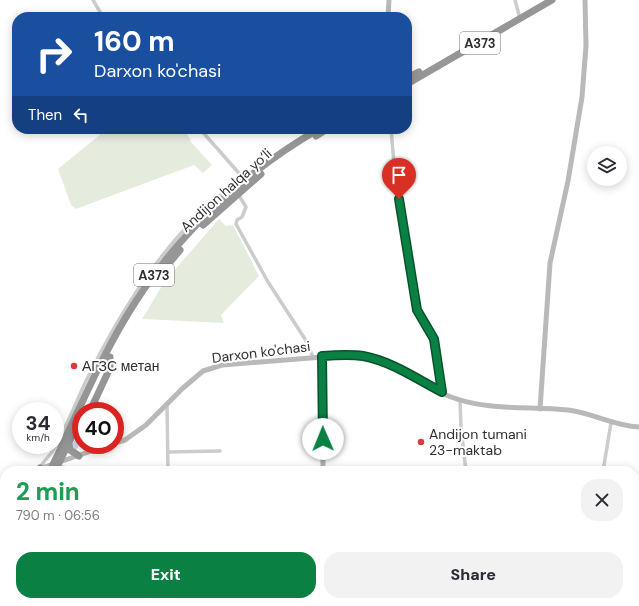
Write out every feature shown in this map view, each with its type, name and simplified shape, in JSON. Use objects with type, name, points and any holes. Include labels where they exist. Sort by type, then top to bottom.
[{"type":"highway","name":"A373","points":[[412,75],[544,0]]},
{"type":"highway","name":"A373","points":[[412,81],[552,0]]},
{"type":"highway","name":"Andijon halqa yo‘li","points":[[88,402],[131,317],[168,265],[245,180],[287,148],[311,134]]},
{"type":"highway","name":"Andijon halqa yo‘li","points":[[82,402],[99,363],[135,302],[166,259],[206,215],[236,189],[296,148],[320,134]]},
{"type":"highway","points":[[94,402],[110,368],[110,357]]},
{"type":"highway","name":"Andijon halqa yo‘li","points":[[56,466],[72,426]]},
{"type":"highway","name":"Andijon halqa yo‘li","points":[[54,466],[68,444],[72,430]]},
{"type":"highway","points":[[68,444],[70,450],[79,456]]},
{"type":"main road","points":[[388,12],[389,0]]},
{"type":"main road","points":[[540,409],[550,263],[568,181],[582,97],[586,46],[585,0]]},
{"type":"main road","name":"Darxon ko'chasi","points":[[124,440],[146,425],[183,388],[203,371],[222,365],[348,355],[378,360],[460,400],[510,408],[570,410],[611,423],[639,427]]},
{"type":"main road","points":[[322,356],[323,466]]},
{"type":"main road","points":[[48,466],[84,454]]},
{"type":"street","points":[[93,0],[100,12]]},
{"type":"street","points":[[515,0],[520,15]]},
{"type":"street","points":[[204,134],[245,180]]},
{"type":"street","points":[[391,134],[396,187],[405,230],[417,310],[434,339],[442,392]]},
{"type":"street","points":[[236,189],[246,207],[242,217],[237,220],[236,224],[268,282],[305,339],[313,357]]},
{"type":"street","points":[[460,400],[461,428],[465,466]]},
{"type":"street","points":[[167,404],[168,466]]},
{"type":"street","points":[[41,466],[72,422]]},
{"type":"street","points":[[604,466],[611,423]]},
{"type":"street","points":[[168,452],[220,450]]},
{"type":"shaded area","points":[[101,134],[187,134],[191,140],[190,141],[212,165],[203,173],[194,165],[76,209],[71,205],[58,169]]},
{"type":"shaded area","points":[[219,219],[226,226],[233,225],[259,276],[221,315],[224,323],[142,319],[165,281]]},
{"type":"place","name":"АГЗС метан","points":[[74,366]]},
{"type":"place","name":"Andijon tumani 23-maktab","points":[[421,442]]},
{"type":"route","points":[[323,439],[322,356],[363,356],[378,360],[442,392],[434,339],[417,310],[399,199]]}]
